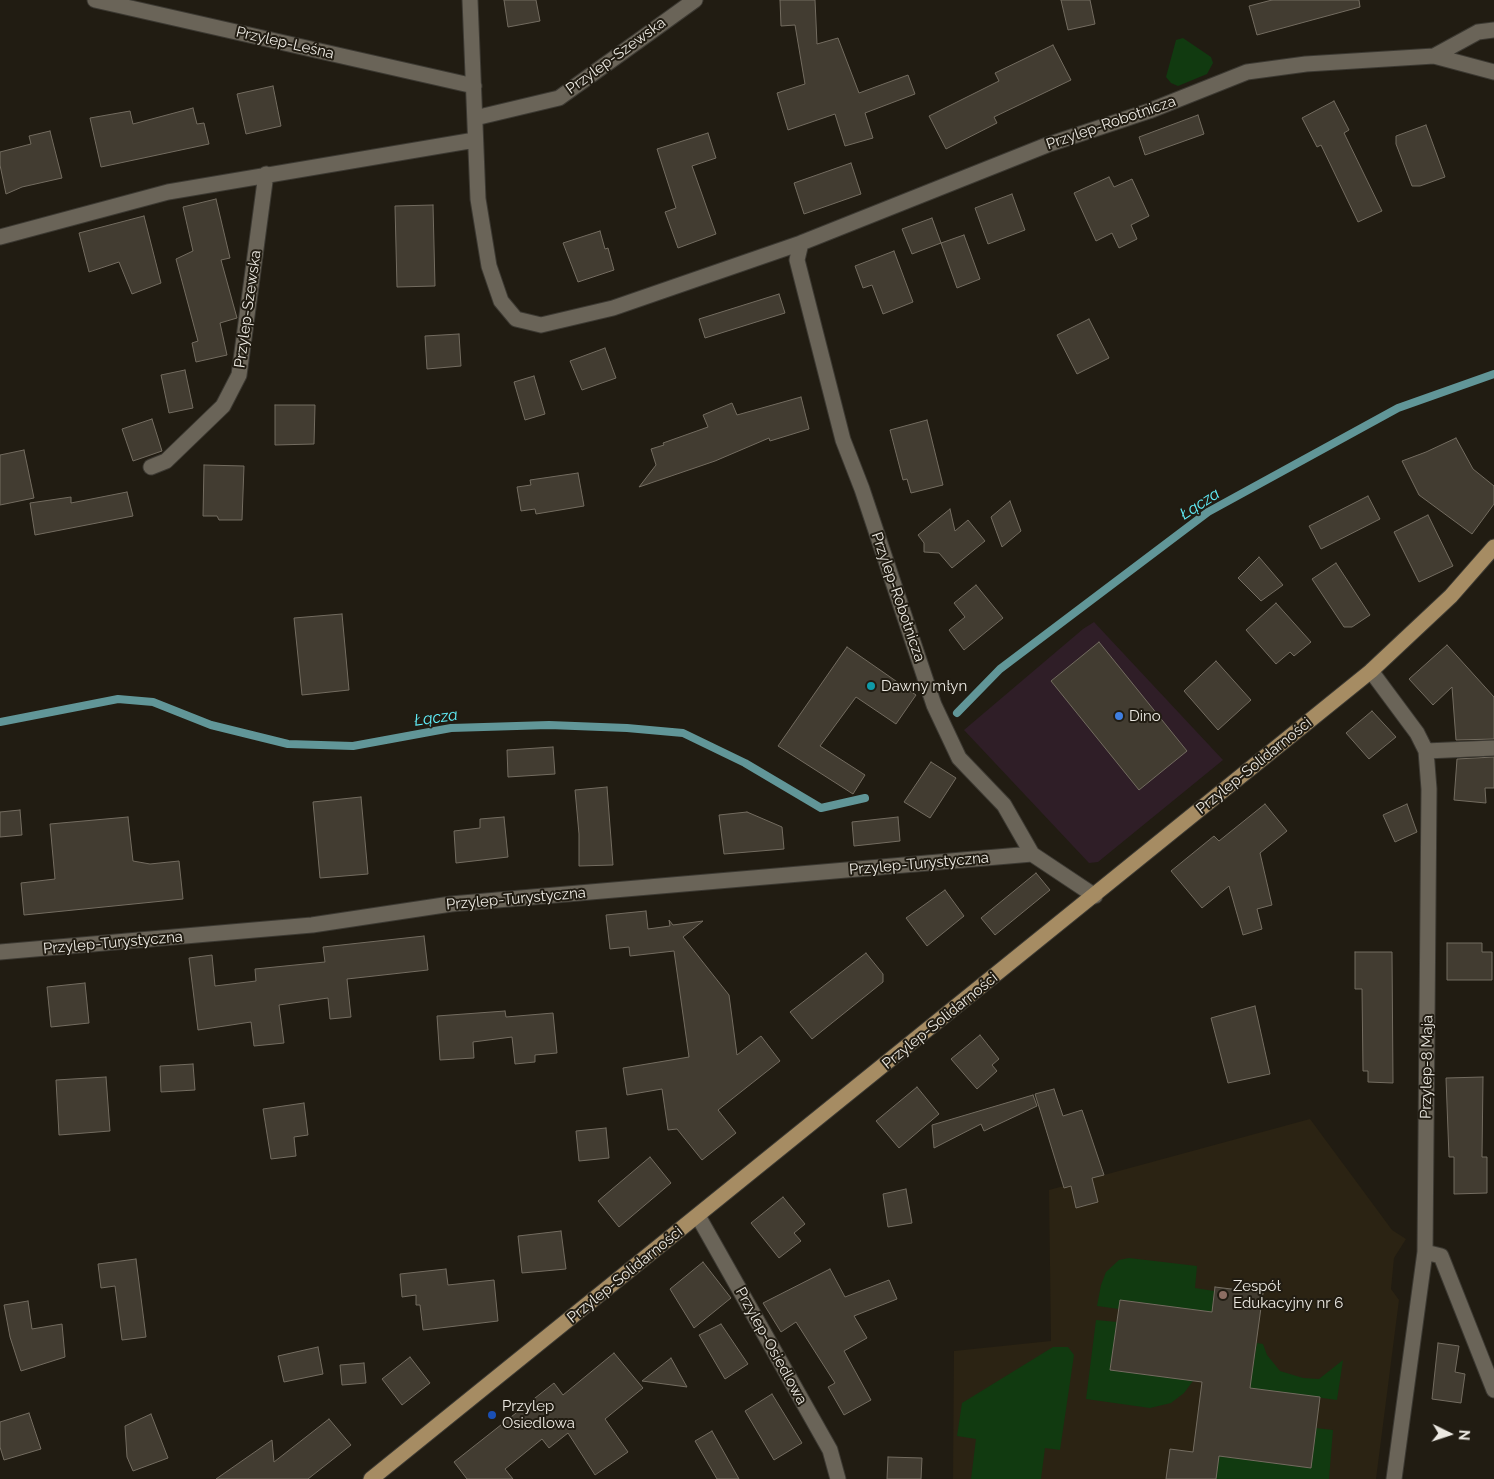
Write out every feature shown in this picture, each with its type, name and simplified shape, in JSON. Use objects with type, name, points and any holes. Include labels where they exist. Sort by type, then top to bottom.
[{"type":"main road","name":"Przylep-Solidarności","points":[[371,1479],[1095,896],[1371,671],[1451,596],[1494,547]]},
{"type":"street","name":"Przylep-Leśna","points":[[95,0],[474,86]]},
{"type":"street","points":[[0,238],[168,192],[475,140],[470,0]]},
{"type":"street","name":"Przylep-Szewska","points":[[475,118],[559,98],[695,0]]},
{"type":"street","name":"Przylep-Robotnicza","points":[[1434,56],[1478,32],[1494,30]]},
{"type":"street","name":"Przylep-Robotnicza","points":[[475,140],[478,199],[489,266],[501,301],[516,319],[541,326],[613,308],[801,243],[1047,145],[1149,111],[1247,72],[1306,64],[1434,56],[1494,72]]},
{"type":"street","name":"Przylep-Szewska","points":[[151,467],[166,461],[223,406],[240,375],[266,174]]},
{"type":"street","name":"Przylep-Robotnicza","points":[[801,243],[798,260],[843,440],[910,629],[934,705],[959,758],[1004,805],[1032,854],[1095,896]]},
{"type":"street","name":"Przylep-8 Maja","points":[[1371,671],[1406,715],[1426,751],[1429,789],[1425,1252],[1394,1479]]},
{"type":"street","points":[[1426,751],[1494,748]]},
{"type":"street","name":"Przylep-Turystyczna","points":[[0,952],[312,925],[452,904],[1032,854]]},
{"type":"street","name":"Przylep-Osiedlowa","points":[[698,1216],[830,1450],[838,1479]]},
{"type":"street","points":[[1425,1252],[1441,1256],[1494,1390]]},
{"type":"shaded area","points":[[1094,622],[1223,760],[1098,862],[1089,863],[964,730],[1083,629]]},
{"type":"shaded area","name":"Zespół Edukacyjny nr 6","points":[[1310,1119],[1392,1230],[1406,1239],[1394,1258],[1391,1289],[1399,1300],[1376,1479],[953,1479],[954,1351],[1051,1341],[1049,1190]]},
{"type":"green space","points":[[1183,38],[1211,57],[1213,63],[1207,74],[1178,86],[1171,83],[1166,77],[1176,40]]},
{"type":"green space","points":[[1129,1258],[1197,1266],[1195,1288],[1214,1291],[1212,1312],[1120,1300],[1119,1309],[1097,1306],[1101,1285],[1106,1272],[1119,1260]]},
{"type":"green space","points":[[1096,1320],[1117,1322],[1110,1370],[1193,1381],[1184,1393],[1171,1403],[1150,1408],[1086,1399]]},
{"type":"green space","points":[[1257,1343],[1263,1344],[1267,1355],[1280,1371],[1303,1378],[1319,1379],[1343,1360],[1337,1400],[1228,1385],[1231,1363],[1253,1366]]},
{"type":"green space","points":[[1053,1347],[1068,1347],[1074,1355],[1060,1450],[1045,1448],[1041,1479],[971,1479],[976,1439],[957,1436],[962,1403]]},
{"type":"green space","points":[[1316,1428],[1333,1430],[1329,1479],[1216,1479],[1219,1456],[1311,1468]]},
{"type":"building","points":[[504,0],[536,0],[540,21],[508,27]]},
{"type":"building","points":[[780,0],[815,0],[817,44],[838,38],[859,93],[908,75],[915,94],[865,113],[873,138],[845,146],[835,114],[788,130],[777,93],[805,84],[795,25],[781,26]]},
{"type":"building","points":[[1061,0],[1090,0],[1095,24],[1068,30]]},
{"type":"building","points":[[1272,0],[1359,0],[1360,7],[1257,35],[1249,6]]},
{"type":"building","points":[[1053,45],[1071,80],[994,117],[997,123],[946,149],[929,116],[999,81],[995,73]]},
{"type":"building","points":[[273,86],[281,126],[246,134],[237,94]]},
{"type":"building","points":[[1334,101],[1349,130],[1344,133],[1382,211],[1358,222],[1321,145],[1317,147],[1302,118]]},
{"type":"building","points":[[193,108],[197,124],[204,123],[209,144],[101,167],[90,118],[130,111],[133,124]]},
{"type":"building","points":[[1198,115],[1204,134],[1145,155],[1139,137]]},
{"type":"building","points":[[1426,125],[1445,177],[1420,186],[1412,186],[1396,144],[1396,136]]},
{"type":"building","points":[[50,131],[62,178],[22,187],[6,194],[0,165],[0,152],[31,144],[29,136]]},
{"type":"building","points":[[708,133],[716,158],[692,166],[716,234],[678,248],[665,212],[676,208],[657,149]]},
{"type":"building","points":[[851,163],[861,194],[804,214],[794,183]]},
{"type":"building","points":[[1109,177],[1114,187],[1132,179],[1149,216],[1131,225],[1137,239],[1119,248],[1112,233],[1096,241],[1074,193]]},
{"type":"building","points":[[1012,194],[1025,230],[988,244],[975,208]]},
{"type":"building","points":[[216,199],[230,258],[221,260],[237,318],[220,323],[227,355],[196,362],[192,343],[198,341],[176,259],[193,251],[183,207]]},
{"type":"building","points":[[433,205],[435,286],[397,287],[395,206]]},
{"type":"building","points":[[144,216],[161,283],[132,294],[119,262],[89,272],[79,233]]},
{"type":"building","points":[[932,218],[941,243],[912,254],[902,229]]},
{"type":"building","points":[[600,231],[605,249],[608,248],[614,270],[578,282],[563,243]]},
{"type":"building","points":[[964,235],[980,279],[957,288],[941,243]]},
{"type":"building","points":[[894,251],[913,302],[883,314],[872,285],[863,288],[855,266]]},
{"type":"building","points":[[779,294],[785,313],[705,338],[699,319]]},
{"type":"building","points":[[1089,319],[1109,358],[1077,374],[1057,335]]},
{"type":"building","points":[[459,334],[461,366],[427,369],[425,336]]},
{"type":"building","points":[[605,348],[616,378],[582,390],[570,361]]},
{"type":"building","points":[[185,370],[193,408],[169,413],[161,375]]},
{"type":"building","points":[[534,376],[545,414],[525,420],[514,382]]},
{"type":"building","points":[[801,397],[809,429],[770,441],[769,438],[715,461],[639,487],[656,465],[651,449],[708,427],[703,415],[732,403],[737,415]]},
{"type":"building","points":[[275,405],[315,405],[314,444],[275,445]]},
{"type":"building","points":[[152,419],[162,451],[133,461],[122,429]]},
{"type":"building","points":[[927,420],[943,485],[911,493],[907,479],[903,480],[890,430]]},
{"type":"building","points":[[1456,438],[1473,469],[1494,486],[1494,504],[1472,534],[1419,495],[1402,461]]},
{"type":"building","points":[[24,450],[34,498],[0,505],[0,455]]},
{"type":"building","points":[[204,465],[244,466],[242,520],[219,520],[217,516],[203,516]]},
{"type":"building","points":[[578,473],[584,506],[536,514],[535,509],[521,511],[517,487],[531,485],[530,480]]},
{"type":"building","points":[[127,492],[133,516],[35,535],[30,503],[71,497],[71,503]]},
{"type":"building","points":[[1368,496],[1380,519],[1321,549],[1309,526]]},
{"type":"building","points":[[1010,501],[1021,531],[1002,547],[991,517]]},
{"type":"building","points":[[950,509],[955,531],[968,520],[985,541],[952,568],[939,553],[924,552],[924,543],[918,535]]},
{"type":"building","points":[[1428,515],[1453,566],[1419,582],[1394,532]]},
{"type":"building","points":[[1259,557],[1283,585],[1261,601],[1238,578]]},
{"type":"building","points":[[1336,563],[1370,615],[1352,627],[1344,627],[1312,579]]},
{"type":"building","points":[[976,585],[1003,618],[964,650],[949,630],[965,617],[954,603]]},
{"type":"building","points":[[1276,603],[1311,642],[1294,656],[1290,652],[1276,664],[1246,630]]},
{"type":"building","points":[[342,614],[349,690],[302,695],[294,618]]},
{"type":"building","name":"Dino","points":[[1099,642],[1187,751],[1139,790],[1051,681]]},
{"type":"building","points":[[1447,645],[1494,697],[1494,739],[1456,740],[1452,687],[1433,705],[1409,679]]},
{"type":"building","points":[[847,647],[916,695],[896,724],[856,697],[820,746],[865,775],[853,794],[778,746]]},
{"type":"building","points":[[1216,661],[1251,700],[1218,730],[1184,691]]},
{"type":"building","points":[[1372,711],[1396,737],[1369,759],[1346,733]]},
{"type":"building","points":[[553,747],[555,774],[508,777],[507,750]]},
{"type":"building","points":[[1494,757],[1494,788],[1485,788],[1486,803],[1454,800],[1457,759]]},
{"type":"building","points":[[931,762],[956,778],[930,818],[904,802]]},
{"type":"building","points":[[607,787],[613,865],[579,866],[579,834],[575,790]]},
{"type":"building","points":[[361,797],[368,874],[320,878],[313,802]]},
{"type":"building","points":[[1265,804],[1287,831],[1260,853],[1272,905],[1257,909],[1262,929],[1243,935],[1229,886],[1202,908],[1171,871],[1214,836],[1219,841]]},
{"type":"building","points":[[1407,804],[1417,832],[1395,842],[1383,815]]},
{"type":"building","points":[[20,810],[22,835],[0,837],[0,812]]},
{"type":"building","points":[[747,812],[782,827],[784,849],[724,854],[719,815]]},
{"type":"building","points":[[128,817],[133,861],[150,864],[179,861],[183,899],[24,915],[21,883],[55,879],[50,824]]},
{"type":"building","points":[[504,817],[508,857],[456,863],[454,831],[480,828],[480,819]]},
{"type":"building","points":[[898,817],[900,841],[854,846],[852,822]]},
{"type":"building","points":[[1036,873],[1050,890],[995,935],[981,918]]},
{"type":"building","points":[[945,890],[964,916],[927,946],[906,918]]},
{"type":"building","points":[[646,911],[648,929],[670,926],[669,920],[673,925],[703,921],[683,937],[729,995],[737,1055],[761,1036],[780,1061],[718,1110],[736,1133],[702,1160],[677,1129],[668,1130],[662,1089],[627,1095],[623,1068],[689,1057],[674,951],[630,956],[629,947],[610,949],[606,915]]},
{"type":"building","points":[[424,936],[428,970],[347,979],[351,1017],[330,1019],[328,998],[279,1005],[284,1043],[254,1046],[251,1022],[198,1030],[189,958],[212,955],[215,986],[256,981],[255,969],[325,962],[323,947]]},
{"type":"building","points":[[1447,943],[1482,943],[1482,952],[1492,952],[1492,980],[1447,980]]},
{"type":"building","points":[[1355,952],[1392,952],[1393,1083],[1368,1082],[1368,1071],[1363,1071],[1362,989],[1355,989]]},
{"type":"building","points":[[866,953],[883,974],[883,982],[812,1039],[790,1012]]},
{"type":"building","points":[[85,983],[89,1023],[51,1027],[47,987]]},
{"type":"building","points":[[1255,1006],[1270,1074],[1228,1083],[1211,1018]]},
{"type":"building","points":[[505,1011],[506,1017],[553,1013],[557,1053],[535,1055],[535,1062],[515,1064],[512,1037],[473,1042],[474,1058],[440,1060],[437,1016]]},
{"type":"building","points":[[980,1035],[999,1059],[992,1065],[997,1071],[977,1089],[951,1059]]},
{"type":"building","points":[[193,1064],[195,1090],[161,1092],[160,1066]]},
{"type":"building","points":[[106,1077],[110,1131],[59,1135],[56,1080]]},
{"type":"building","points":[[1483,1077],[1482,1157],[1487,1157],[1487,1193],[1454,1194],[1454,1157],[1449,1157],[1446,1078]]},
{"type":"building","points":[[917,1087],[939,1114],[899,1148],[876,1121]]},
{"type":"building","points":[[1054,1089],[1063,1116],[1082,1110],[1104,1175],[1092,1178],[1098,1202],[1076,1208],[1071,1186],[1064,1188],[1035,1094]]},
{"type":"building","points":[[1033,1095],[1037,1106],[984,1131],[981,1124],[934,1148],[932,1125]]},
{"type":"building","points":[[304,1103],[308,1135],[294,1137],[296,1156],[271,1159],[263,1109]]},
{"type":"building","points":[[606,1128],[609,1158],[579,1161],[576,1131]]},
{"type":"building","points":[[650,1157],[671,1183],[619,1227],[598,1201]]},
{"type":"building","points":[[906,1189],[912,1223],[888,1227],[883,1194]]},
{"type":"building","points":[[783,1197],[805,1224],[794,1233],[801,1241],[779,1258],[751,1223]]},
{"type":"building","points":[[561,1231],[566,1269],[522,1273],[518,1236]]},
{"type":"building","points":[[136,1259],[146,1337],[122,1340],[115,1286],[101,1288],[98,1264]]},
{"type":"building","points":[[703,1262],[731,1298],[694,1328],[670,1289]]},
{"type":"building","points":[[446,1269],[448,1285],[494,1280],[498,1321],[423,1330],[420,1305],[416,1305],[416,1295],[402,1297],[400,1274]]},
{"type":"building","points":[[830,1269],[845,1297],[889,1280],[897,1299],[854,1316],[867,1338],[844,1351],[871,1400],[844,1415],[828,1387],[835,1383],[796,1322],[781,1332],[763,1303]]},
{"type":"building","points":[[1215,1287],[1263,1293],[1250,1388],[1320,1397],[1311,1468],[1219,1456],[1216,1479],[1166,1479],[1170,1449],[1193,1452],[1202,1382],[1110,1370],[1120,1300],[1212,1312]]},
{"type":"building","points":[[28,1301],[32,1329],[62,1324],[65,1357],[21,1371],[10,1337],[4,1305]]},
{"type":"building","points":[[721,1324],[748,1364],[725,1379],[699,1335]]},
{"type":"building","points":[[1438,1343],[1459,1346],[1455,1372],[1465,1374],[1461,1403],[1432,1399]]},
{"type":"building","points":[[318,1347],[323,1374],[284,1382],[278,1356]]},
{"type":"building","points":[[614,1353],[643,1388],[605,1419],[628,1452],[595,1475],[568,1433],[549,1448],[542,1439],[505,1469],[513,1479],[467,1479],[454,1462],[554,1383],[563,1395]]},
{"type":"building","points":[[410,1357],[430,1383],[402,1405],[382,1379]]},
{"type":"building","points":[[671,1358],[687,1387],[642,1381]]},
{"type":"building","points":[[364,1363],[366,1383],[342,1385],[340,1365]]},
{"type":"building","points":[[772,1394],[802,1443],[774,1460],[745,1411]]},
{"type":"building","points":[[29,1413],[41,1449],[4,1460],[0,1447],[0,1422]]},
{"type":"building","points":[[151,1414],[168,1458],[133,1471],[127,1457],[125,1426]]},
{"type":"building","points":[[329,1419],[351,1445],[308,1479],[216,1479],[272,1440],[274,1462]]},
{"type":"building","points":[[712,1431],[739,1479],[717,1479],[695,1441]]},
{"type":"building","points":[[888,1457],[922,1458],[921,1479],[887,1479]]},
{"type":"waterway","name":"Łącza","points":[[957,713],[1000,669],[1208,512],[1398,408],[1494,374]]},
{"type":"waterway","name":"Łącza","points":[[0,722],[118,699],[153,702],[211,725],[288,744],[353,746],[451,728],[549,725],[627,728],[683,733],[745,763],[821,808],[865,798]]},
{"type":"place","name":"Dawny młyn","points":[[871,686]]},
{"type":"place","name":"Dino","points":[[1119,716]]},
{"type":"place","name":"Zespół Edukacyjny nr 6","points":[[1223,1295]]},
{"type":"place","name":"Przylep Osiedlowa","points":[[492,1415]]}]
